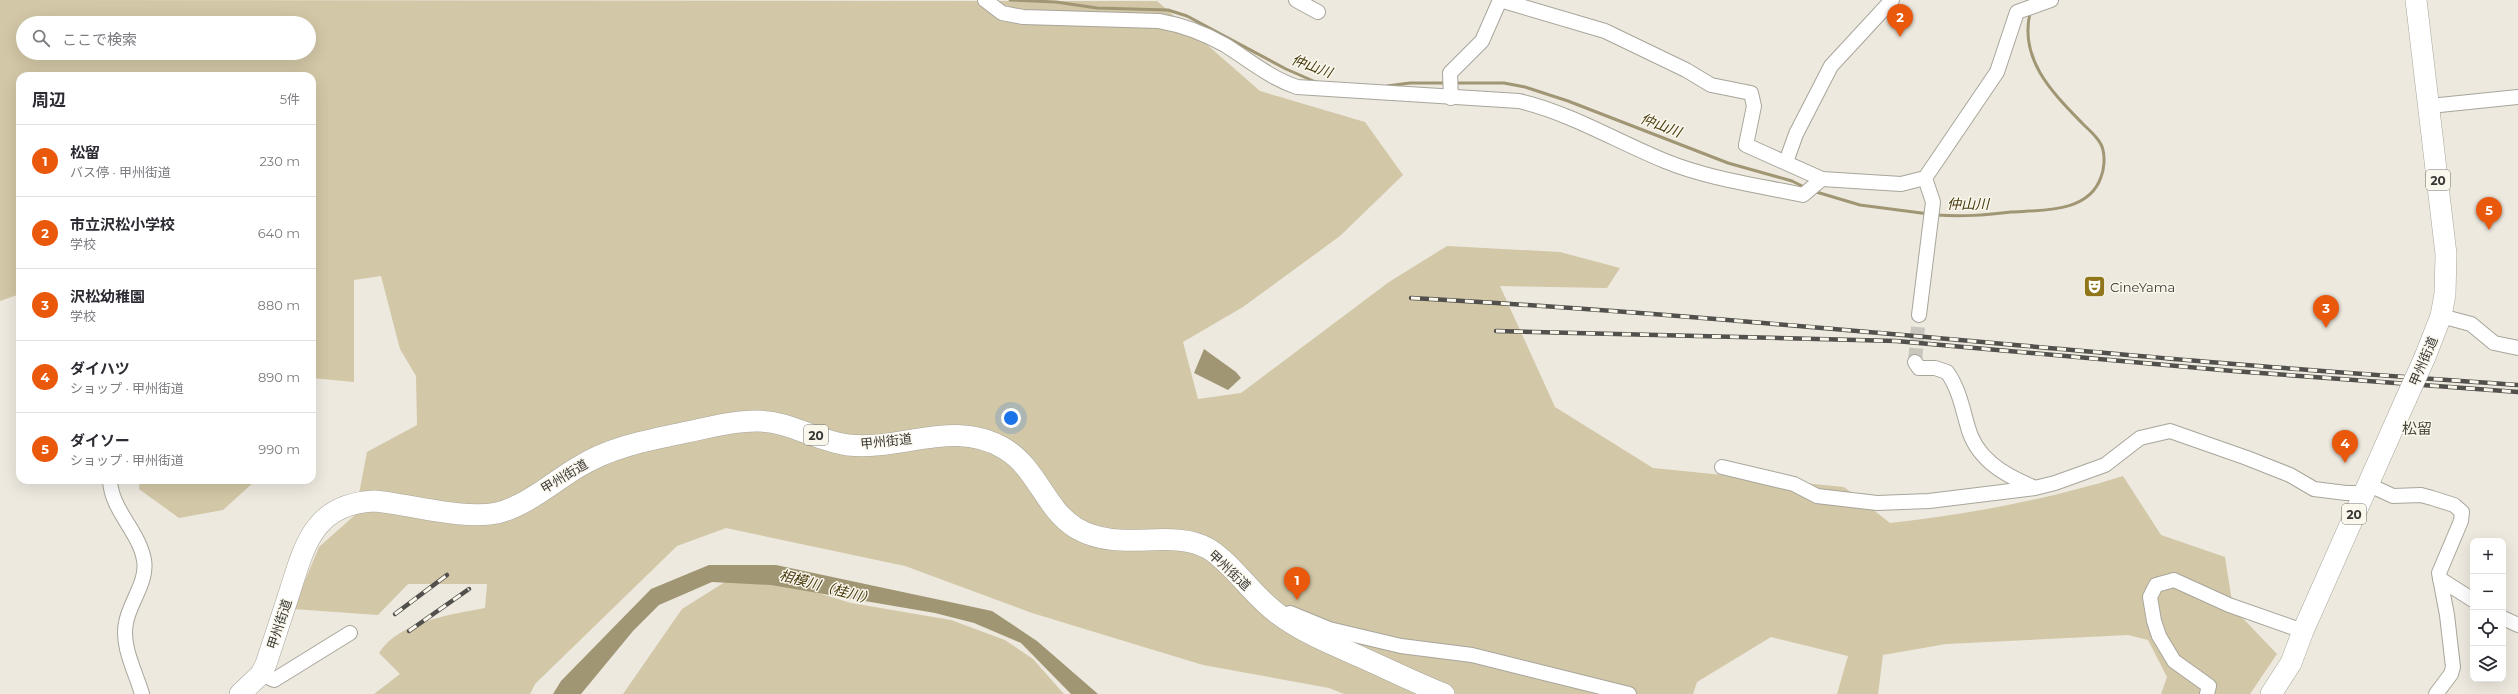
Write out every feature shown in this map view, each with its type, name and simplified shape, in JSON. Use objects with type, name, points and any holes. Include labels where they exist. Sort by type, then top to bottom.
[{"type":"highway","name":"甲州街道","points":[[2271,694],[2291,663],[2303,631],[2365,488],[2425,357],[2441,316],[2445,294],[2446,254],[2430,106],[2416,0]]},
{"type":"highway","name":"甲州街道","points":[[240,694],[261,674],[266,664],[306,542],[320,522],[344,506],[358,502],[374,501],[471,515],[501,512],[521,503],[582,464],[621,447],[731,423],[754,421],[788,425],[831,441],[850,445],[867,445],[940,435],[980,437],[1007,450],[1023,462],[1054,508],[1075,527],[1102,539],[1117,541],[1182,541],[1208,549],[1264,604],[1281,617],[1325,640],[1444,694]]},
{"type":"street","points":[[984,0],[1002,13],[1023,17],[1159,21],[1180,25],[1224,45],[1268,74],[1296,87],[1451,98],[1506,99],[1542,106],[1665,161],[1696,172],[1803,194],[1822,179]]},
{"type":"street","points":[[1296,0],[1318,12]]},
{"type":"street","points":[[1451,98],[1450,73],[1482,41],[1500,0],[1605,31],[1686,70],[1711,85],[1751,93],[1754,106],[1746,145],[1822,179],[1901,184],[1925,178],[1997,72],[2017,12],[2023,8],[2045,2]]},
{"type":"street","points":[[1786,162],[1796,134],[1831,66],[1892,0]]},
{"type":"street","points":[[2430,106],[2518,97]]},
{"type":"street","points":[[1919,315],[1932,208],[1925,178]]},
{"type":"street","points":[[2441,316],[2471,324],[2494,343],[2518,348]]},
{"type":"street","points":[[1915,362],[1919,368],[1935,368],[1947,372],[1960,397],[1970,436],[1977,447],[1998,470],[2035,488]]},
{"type":"street","points":[[1722,467],[1794,484],[1817,496],[1877,503],[1929,501],[2035,488],[2091,472],[2105,465],[2133,441],[2170,431],[2204,442],[2268,467],[2314,489],[2346,494],[2365,488],[2393,496],[2421,495],[2459,508],[2462,512],[2461,521],[2440,568],[2440,579],[2453,667],[2451,674],[2436,694]]},
{"type":"street","points":[[111,484],[116,504],[140,547],[145,561],[144,576],[125,625],[126,643],[142,694]]},
{"type":"street","points":[[2440,579],[2470,598]]},
{"type":"street","points":[[2207,694],[2209,686],[2174,661],[2159,636],[2154,622],[2150,597],[2156,585],[2174,580],[2229,605],[2303,631]]},
{"type":"street","points":[[1281,617],[1290,613],[1329,629],[1379,641],[1401,646],[1472,655],[1629,694]]},
{"type":"street","points":[[2506,619],[2518,625]]},
{"type":"street","points":[[261,674],[274,680],[350,633]]},
{"type":"shaded area","points":[[0,0],[1157,1],[1260,91],[1365,122],[1403,175],[1340,236],[1243,307],[1183,342],[1198,399],[1241,393],[1389,282],[1447,246],[1560,252],[1620,268],[1607,288],[1500,286],[1555,407],[1653,468],[1844,487],[1890,523],[1948,516],[2008,505],[2066,492],[2123,476],[2161,535],[2225,557],[2233,608],[2277,654],[2250,694],[2161,694],[2167,677],[2148,640],[2128,635],[1946,644],[1883,655],[1878,694],[1837,694],[1848,656],[1771,637],[1697,682],[1693,694],[1344,694],[1329,688],[1203,665],[1032,613],[905,566],[726,528],[677,546],[535,684],[530,694],[374,694],[400,674],[379,653],[388,642],[412,627],[427,621],[457,613],[485,608],[487,584],[408,584],[378,615],[293,609],[319,547],[355,515],[367,452],[417,425],[416,376],[400,349],[381,276],[354,280],[354,382],[316,378],[316,72],[16,72],[16,295],[0,301]]},
{"type":"shaded area","points":[[140,484],[252,484],[223,510],[179,518],[139,489]]},
{"type":"shaded area","points":[[772,579],[851,603],[951,620],[1005,640],[1033,659],[1064,694],[623,694],[682,609],[725,582]]},
{"type":"water","points":[[1204,349],[1236,372],[1241,378],[1228,390],[1194,373]]},
{"type":"water","name":"相模川（桂川）","points":[[709,565],[776,565],[992,611],[1037,641],[1098,694],[1071,694],[1021,643],[974,623],[935,613],[771,585],[712,582],[659,605],[633,631],[581,694],[553,694],[561,681],[651,589]]},
{"type":"waterway","name":"仲山川","points":[[1010,0],[1056,2],[1097,8],[1168,10],[1187,16],[1286,69],[1318,83]]},
{"type":"waterway","name":"仲山川","points":[[1936,215],[1956,216],[2050,210],[2075,203],[2086,197],[2095,189],[2101,177],[2104,157],[2102,146],[2095,136],[2050,88],[2034,61],[2029,46],[2028,30],[2030,13]]},
{"type":"waterway","name":"仲山川","points":[[1387,86],[1410,83],[1447,83]]},
{"type":"waterway","name":"仲山川","points":[[1455,83],[1504,83],[1525,87],[1568,101],[1728,163],[1792,181],[1806,188]]},
{"type":"waterway","name":"仲山川","points":[[1813,191],[1860,205],[1929,214]]},
{"type":"tunnel","points":[[1915,362],[1919,315]]},
{"type":"railway","points":[[1411,298],[1720,319],[2234,364],[2518,385]]},
{"type":"railway","points":[[1496,331],[1896,341],[2233,371],[2518,392]]},
{"type":"railway","points":[[395,614],[447,575]]},
{"type":"railway","points":[[409,631],[469,589]]},
{"type":"place","name":"市立沢松小学校","points":[[1900,37]]},
{"type":"place","name":"ダイソー","points":[[2489,230]]},
{"type":"place","name":"CineYama","points":[[2095,287]]},
{"type":"place","name":"沢松幼稚園","points":[[2326,328]]},
{"type":"place","name":"ダイハツ","points":[[2345,463]]},
{"type":"place","name":"松留","points":[[1297,600]]},
{"type":"district","name":"松留","points":[[2417,428]]}]
